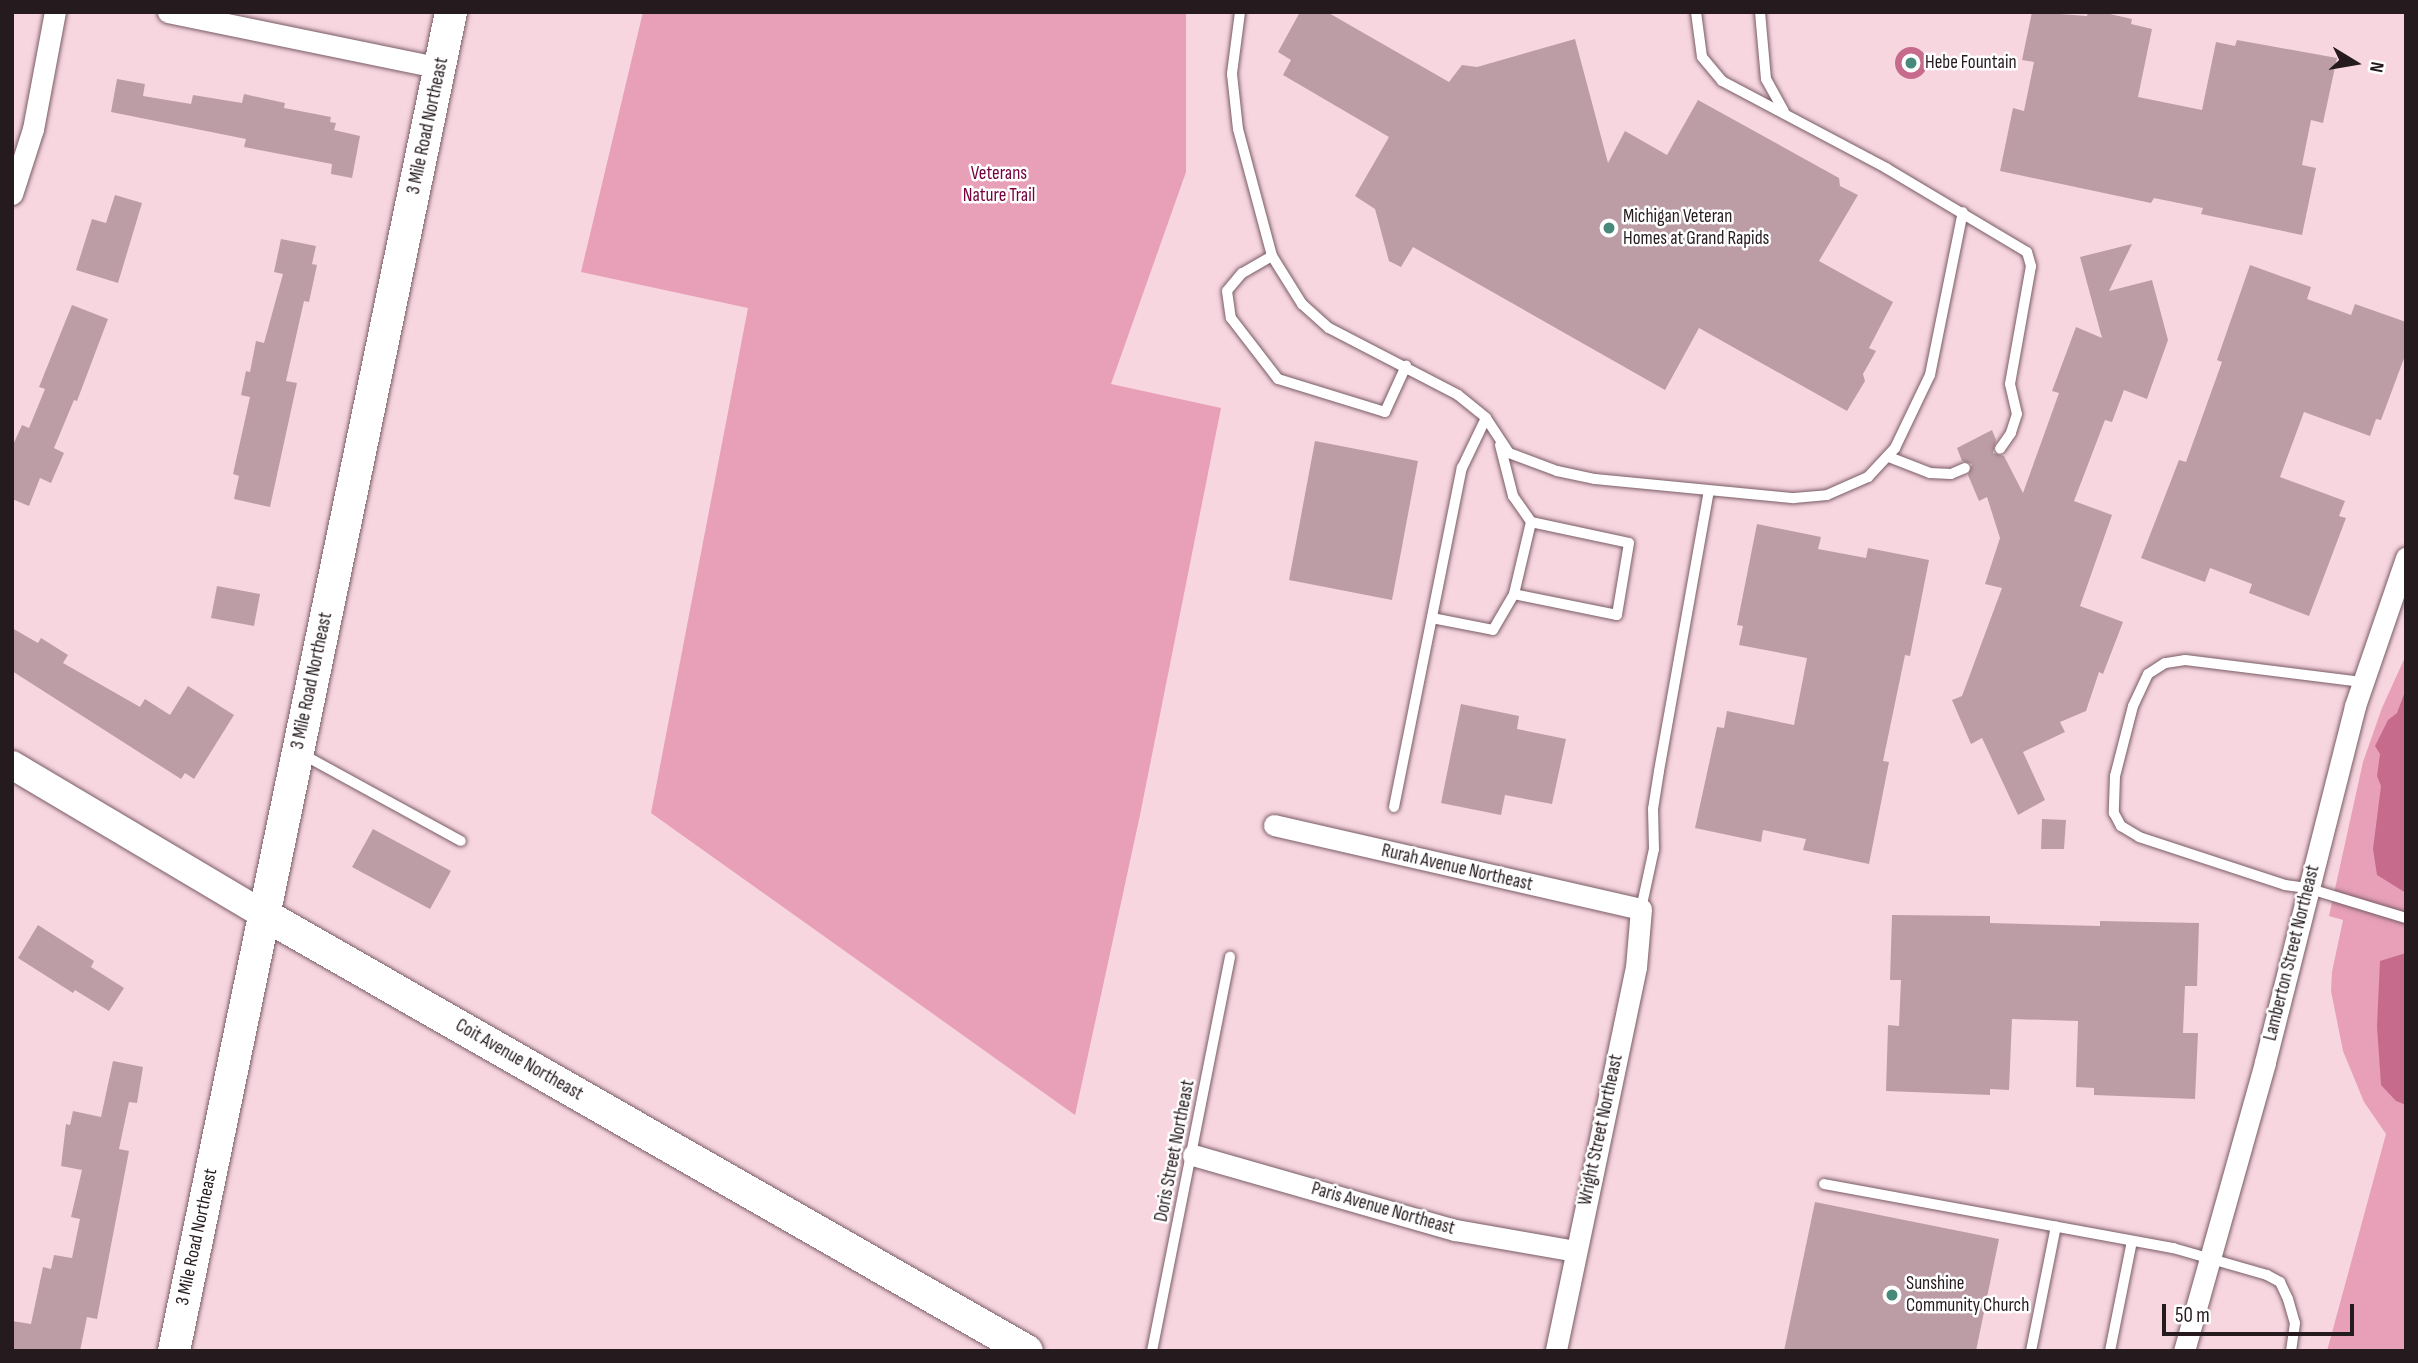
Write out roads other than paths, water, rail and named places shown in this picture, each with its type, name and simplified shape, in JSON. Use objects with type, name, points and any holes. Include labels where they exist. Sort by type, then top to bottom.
[{"type":"main road","name":"3 Mile Road Northeast","points":[[174,1351],[452,12]]},
{"type":"main road","name":"Coit Avenue Northeast","points":[[263,914],[1027,1351]]},
{"type":"street","points":[[12,194],[33,129],[55,12]]},
{"type":"street","points":[[168,12],[440,68]]},
{"type":"street","name":"Lamberton Street Northeast","points":[[2184,1351],[2264,1062],[2362,682],[2406,558]]},
{"type":"street","name":"Coit Avenue Northeast","points":[[12,765],[263,914]]},
{"type":"street","name":"Rurah Avenue Northeast","points":[[1274,825],[1641,909]]},
{"type":"street","name":"Wright Street Northeast","points":[[1556,1351],[1636,967],[1641,909]]},
{"type":"street","name":"Paris Avenue Northeast","points":[[1193,1155],[1455,1230],[1575,1251]]},
{"type":"lane","points":[[1240,12],[1232,74],[1234,108],[1272,256],[1302,304],[1316,319],[1458,395],[1486,418],[1500,443],[1513,496],[1531,522],[1629,543],[1617,615],[1514,594]]},
{"type":"lane","points":[[1696,12],[1702,57],[1715,75],[1963,212],[2022,246],[2030,256],[2010,384],[2017,414],[2011,433],[2000,449]]},
{"type":"lane","points":[[1760,12],[1766,79],[1785,114]]},
{"type":"lane","points":[[1500,443],[1519,459],[1557,471],[1709,491],[1794,498],[1827,495],[1868,477],[1889,457],[1930,375],[1963,212]]},
{"type":"lane","points":[[1272,256],[1242,273],[1227,291],[1231,318],[1278,379],[1385,412],[1406,366]]},
{"type":"lane","points":[[1394,807],[1462,468],[1486,418]]},
{"type":"lane","points":[[1889,457],[1930,473],[1951,474],[1965,468]]},
{"type":"lane","points":[[1641,909],[1654,849],[1653,809],[1659,771],[1709,491]]},
{"type":"lane","points":[[1432,618],[1493,630],[1514,594],[1531,522]]},
{"type":"lane","points":[[2362,682],[2173,661],[2148,674],[2127,724],[2113,796],[2114,813],[2121,826],[2139,836],[2285,885],[2307,888],[2406,918]]},
{"type":"lane","points":[[297,751],[461,841]]},
{"type":"lane","name":"Doris Street Northeast","points":[[1152,1351],[1193,1155],[1230,957]]},
{"type":"lane","points":[[1824,1184],[2209,1257],[2280,1282],[2295,1323],[2291,1351]]},
{"type":"lane","points":[[2031,1351],[2056,1226]]},
{"type":"lane","points":[[2110,1351],[2132,1241]]},
{"type":"place","name":"Hebe Fountain","points":[[1911,63]]},
{"type":"place","name":"Michigan Veteran Homes at Grand Rapids","points":[[1609,228]]},
{"type":"place","name":"Sunshine Community Church","points":[[1892,1295]]},
{"type":"park label","name":"Veterans Nature Trail","points":[[999,185]]}]
